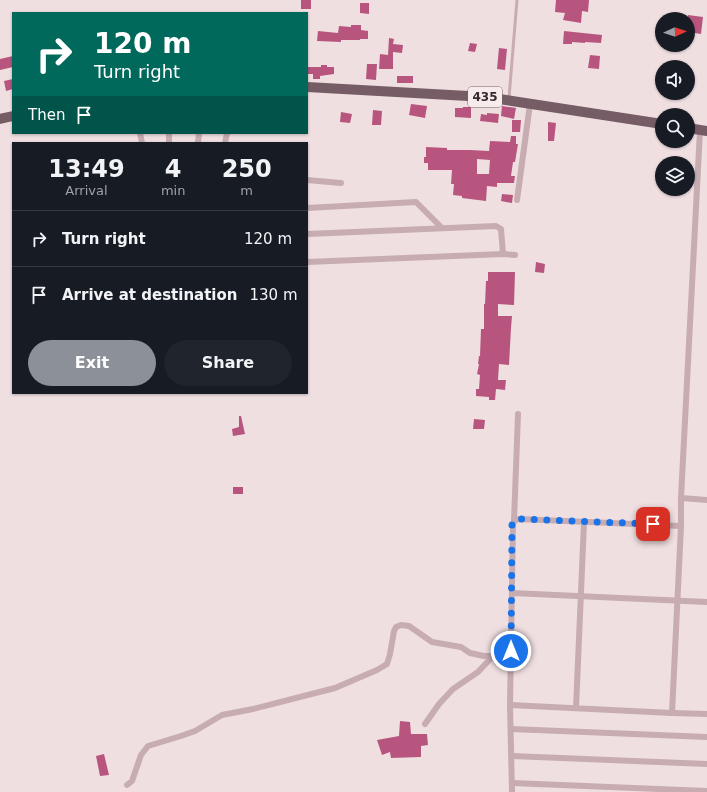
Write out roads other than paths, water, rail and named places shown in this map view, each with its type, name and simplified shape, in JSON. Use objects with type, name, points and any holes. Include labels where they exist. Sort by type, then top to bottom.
[{"type":"main road","name":"435","points":[[308,87],[486,97],[655,123]]},
{"type":"main road","points":[[0,119],[12,116]]},
{"type":"street","points":[[517,200],[530,104]]},
{"type":"street","points":[[672,713],[681,498],[703,131]]},
{"type":"street","points":[[308,180],[342,183]]},
{"type":"street","points":[[308,208],[416,202],[441,228]]},
{"type":"street","points":[[308,234],[496,226],[500,227],[501,229],[503,254]]},
{"type":"street","points":[[308,262],[503,254],[515,255]]},
{"type":"street","points":[[512,792],[510,705],[512,524],[514,521],[518,414]]},
{"type":"street","points":[[681,498],[707,500]]},
{"type":"street","points":[[514,521],[519,519],[681,526]]},
{"type":"street","points":[[576,708],[584,522]]},
{"type":"street","points":[[512,593],[707,602]]},
{"type":"street","points":[[127,785],[132,781],[141,755],[148,746],[195,731],[222,715],[253,709],[335,688],[378,670],[387,664],[394,631],[396,627],[401,625],[408,626],[432,642],[461,647],[470,653],[493,656],[511,651]]},
{"type":"street","points":[[425,724],[439,704],[453,688],[478,672],[493,656]]},
{"type":"street","points":[[510,705],[707,714]]},
{"type":"street","points":[[511,729],[707,737]]},
{"type":"street","points":[[512,756],[707,764]]},
{"type":"street","points":[[512,783],[707,791]]},
{"type":"lane","points":[[508,100],[517,0]]}]
